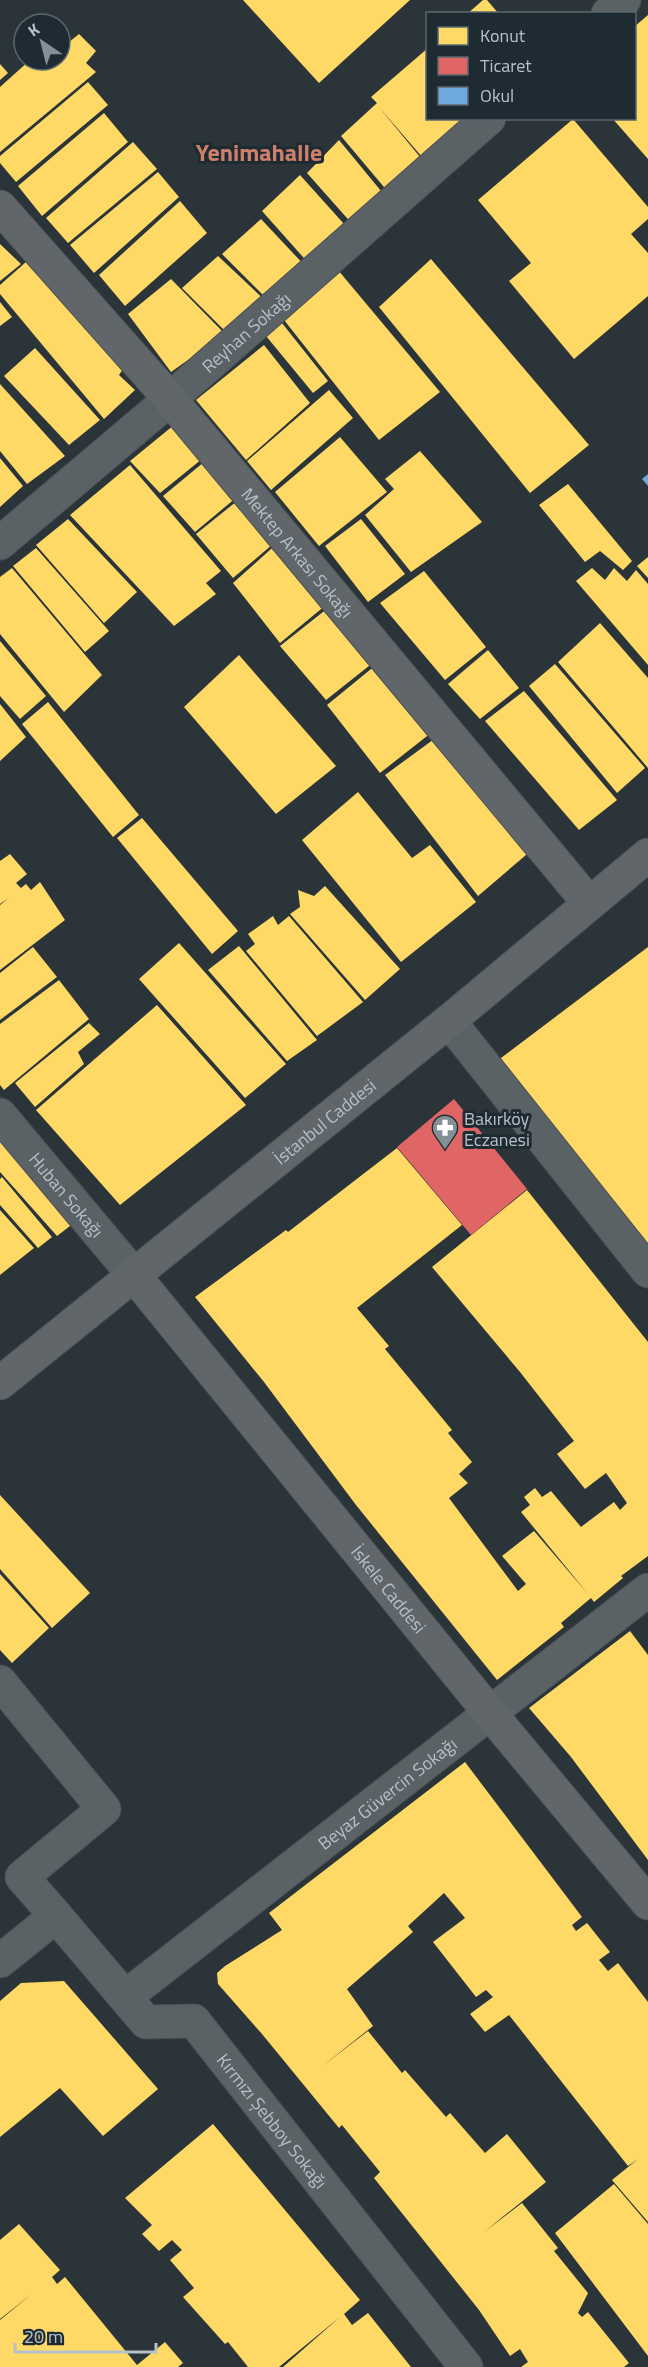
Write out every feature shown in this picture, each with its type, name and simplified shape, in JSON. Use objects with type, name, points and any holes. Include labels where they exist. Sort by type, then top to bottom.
[{"type":"street","points":[[610,12],[624,0]]},
{"type":"street","name":"Reyhan Sokağı","points":[[0,543],[170,399],[487,120]]},
{"type":"street","name":"Mektep Arkası Sokağı","points":[[0,207],[170,399],[589,903]]},
{"type":"street","name":"İstanbul Caddesi","points":[[0,1383],[449,1021],[648,855]]},
{"type":"street","points":[[449,1021],[648,1271]]},
{"type":"street","name":"Huban Sokağı","points":[[0,1115],[133,1274]]},
{"type":"street","name":"İskele Caddesi","points":[[133,1274],[489,1712],[648,1903]]},
{"type":"street","name":"Beyaz Güvercin Sokağı","points":[[125,1996],[648,1590]]},
{"type":"street","name":"Kırmızı Şebboy Sokağı","points":[[0,1682],[104,1809],[22,1877],[146,2022],[194,2021],[466,2367]]},
{"type":"street","points":[[0,1961],[56,1916]]},
{"type":"building: Konut","points":[[243,0],[410,0],[319,83]]},
{"type":"building: Konut","points":[[483,0],[487,0],[497,12],[469,12]]},
{"type":"building: Konut","points":[[648,15],[648,159],[614,120],[636,120],[636,25]]},
{"type":"building: Konut","points":[[79,34],[96,51],[86,63],[96,72],[0,152],[0,87],[17,72],[72,72],[72,40]]},
{"type":"building: Konut","points":[[426,50],[426,120],[464,120],[422,157],[378,106],[425,163],[389,193],[341,136],[377,103],[371,97]]},
{"type":"building: Konut","points":[[0,64],[8,73],[0,80]]},
{"type":"building: Konut","points":[[88,82],[108,105],[16,182],[0,163],[0,156]]},
{"type":"building: Konut","points":[[104,113],[128,142],[42,216],[18,186]]},
{"type":"building: Konut","points":[[574,120],[648,207],[648,219],[631,234],[648,253],[648,296],[574,359],[509,281],[531,263],[478,200]]},
{"type":"building: Konut","points":[[339,140],[386,197],[354,226],[307,173]]},
{"type":"building: Konut","points":[[133,142],[157,169],[68,243],[46,218]]},
{"type":"building: Konut","points":[[158,172],[179,197],[94,273],[70,245]]},
{"type":"building: Konut","points":[[300,175],[353,234],[311,266],[262,211]]},
{"type":"building: Konut","points":[[180,201],[207,233],[125,306],[99,275]]},
{"type":"building: Konut","points":[[261,219],[307,268],[270,302],[222,254]]},
{"type":"building: Konut","points":[[0,244],[21,264],[0,281]]},
{"type":"building: Konut","points":[[218,256],[270,305],[230,336],[182,288]]},
{"type":"building: Konut","points":[[431,259],[589,445],[530,493],[379,307]]},
{"type":"building: Konut","points":[[26,262],[123,369],[119,375],[135,390],[104,419],[0,294],[0,285]]},
{"type":"building: Konut","points":[[338,270],[440,392],[379,440],[284,320]]},
{"type":"building: Konut","points":[[171,279],[225,334],[171,372],[128,314]]},
{"type":"building: Konut","points":[[0,302],[12,317],[0,326]]},
{"type":"building: Konut","points":[[282,323],[328,381],[313,393],[266,336]]},
{"type":"building: Konut","points":[[264,345],[310,403],[246,460],[196,400]]},
{"type":"building: Konut","points":[[35,348],[100,420],[69,445],[4,376]]},
{"type":"building: Konut","points":[[0,384],[65,456],[27,484],[0,451]]},
{"type":"building: Konut","points":[[329,390],[353,418],[271,490],[247,461]]},
{"type":"building: Konut","points":[[174,425],[202,459],[160,493],[130,461]]},
{"type":"building: Konut","points":[[340,437],[387,492],[319,546],[275,492]]},
{"type":"building: Konut","points":[[420,451],[482,522],[411,572],[365,515],[394,489],[385,479]]},
{"type":"building: Konut","points":[[0,458],[23,486],[0,507]]},
{"type":"building: Konut","points":[[204,462],[237,497],[195,532],[163,496]]},
{"type":"building: Konut","points":[[130,465],[221,571],[206,583],[216,594],[174,626],[70,515]]},
{"type":"building: Konut","points":[[568,484],[632,561],[623,570],[600,551],[585,562],[539,505]]},
{"type":"building: Konut","points":[[237,501],[273,544],[233,578],[196,534]]},
{"type":"building: Konut","points":[[68,519],[137,592],[104,623],[36,545]]},
{"type":"building: Konut","points":[[361,519],[405,574],[368,602],[325,546]]},
{"type":"building: Konut","points":[[281,540],[332,600],[280,643],[233,583]]},
{"type":"building: Konut","points":[[36,548],[109,631],[85,652],[13,566]]},
{"type":"building: Konut","points":[[648,557],[648,578],[637,566]]},
{"type":"building: Konut","points":[[12,568],[102,675],[64,712],[0,634],[0,577]]},
{"type":"building: Konut","points":[[592,568],[605,580],[614,568],[627,581],[636,570],[648,584],[648,665],[576,581]]},
{"type":"building: Konut","points":[[424,571],[486,647],[445,680],[380,603]]},
{"type":"building: Konut","points":[[333,604],[379,658],[326,700],[280,646]]},
{"type":"building: Konut","points":[[600,623],[648,678],[648,768],[558,662]]},
{"type":"building: Konut","points":[[0,641],[46,696],[20,719],[0,696]]},
{"type":"building: Konut","points":[[488,650],[519,688],[480,719],[448,684]]},
{"type":"building: Konut","points":[[239,655],[336,766],[276,814],[184,707]]},
{"type":"building: Konut","points":[[382,660],[436,729],[380,773],[327,705]]},
{"type":"building: Konut","points":[[555,664],[645,768],[617,793],[529,686]]},
{"type":"building: Konut","points":[[524,691],[617,800],[579,830],[485,721]]},
{"type":"building: Konut","points":[[48,702],[139,815],[113,837],[22,724]]},
{"type":"building: Konut","points":[[0,704],[26,737],[0,761]]},
{"type":"building: Konut","points":[[441,734],[533,849],[478,896],[385,775]]},
{"type":"building: Konut","points":[[358,792],[412,858],[430,845],[476,902],[401,962],[302,840]]},
{"type":"building: Konut","points":[[142,818],[238,931],[212,954],[117,838]]},
{"type":"building: Konut","points":[[10,854],[27,874],[16,883],[21,888],[26,884],[31,890],[40,882],[65,920],[0,970],[0,905],[9,898],[0,904],[0,861]]},
{"type":"building: Konut","points":[[325,886],[400,969],[365,1000],[290,914],[300,907],[298,890],[314,896]]},
{"type":"building: Konut","points":[[273,916],[278,925],[289,916],[363,1002],[317,1036],[246,951],[255,944],[248,934]]},
{"type":"building: Konut","points":[[179,943],[286,1064],[245,1098],[139,979]]},
{"type":"building: Konut","points":[[239,946],[317,1040],[287,1061],[208,970]]},
{"type":"building: Konut","points":[[33,947],[57,977],[0,1020],[0,973]]},
{"type":"building: Konut","points":[[648,947],[648,1252],[497,1061]]},
{"type":"building: Konut","points":[[59,980],[89,1019],[4,1090],[0,1085],[0,1024]]},
{"type":"building: Konut","points":[[157,1005],[246,1105],[120,1205],[36,1110]]},
{"type":"building: Konut","points":[[89,1023],[100,1034],[78,1052],[84,1064],[35,1107],[15,1083]]},
{"type":"building: Konut","points":[[0,1133],[83,1216],[57,1236],[0,1172]]},
{"type":"building: Konut","points":[[397,1148],[462,1225],[357,1308],[389,1346],[385,1349],[452,1430],[448,1433],[472,1462],[459,1474],[468,1483],[449,1498],[518,1591],[526,1584],[502,1556],[534,1531],[588,1594],[521,1512],[530,1505],[524,1497],[535,1488],[542,1497],[551,1491],[581,1527],[614,1502],[620,1510],[627,1503],[606,1473],[585,1489],[557,1454],[574,1441],[432,1267],[527,1190],[648,1342],[648,1556],[621,1576],[623,1578],[594,1602],[591,1598],[561,1623],[564,1627],[497,1680],[356,1505],[264,1382],[195,1297],[286,1230],[288,1232]]},
{"type":"building: Konut","points":[[2,1177],[52,1237],[38,1248],[0,1205],[0,1179]]},
{"type":"building: Konut","points":[[0,1210],[34,1248],[0,1275]]},
{"type":"building: Konut","points":[[0,1495],[90,1593],[52,1628],[0,1569]]},
{"type":"building: Konut","points":[[0,1574],[49,1628],[12,1663],[0,1650]]},
{"type":"building: Konut","points":[[630,1631],[648,1655],[648,1860],[571,1757],[529,1708]]},
{"type":"building: Konut","points":[[465,1762],[582,1917],[572,1925],[576,1931],[587,1923],[610,1952],[599,1960],[608,1971],[618,1963],[648,2002],[648,2222],[612,2180],[638,2159],[628,2166],[509,2015],[485,2032],[470,2014],[493,1997],[486,1990],[476,1997],[433,1942],[465,1918],[444,1893],[408,1926],[413,1932],[347,1989],[373,2026],[320,2068],[368,2031],[402,2073],[405,2070],[446,2117],[450,2113],[485,2153],[507,2134],[546,2182],[484,2232],[522,2203],[558,2248],[554,2251],[588,2293],[578,2313],[582,2317],[588,2312],[629,2363],[624,2367],[521,2367],[528,2362],[520,2349],[510,2356],[479,2310],[374,2178],[380,2172],[342,2125],[339,2128],[218,1984],[217,1973],[225,1966],[282,1930],[269,1913]]},
{"type":"building: Konut","points":[[64,1981],[158,2089],[103,2136],[60,2088],[0,2137],[0,2001],[21,1983]]},
{"type":"building: Konut","points":[[213,2124],[360,2300],[344,2314],[352,2325],[368,2313],[411,2367],[283,2367],[340,2317],[279,2367],[248,2367],[228,2342],[225,2344],[183,2297],[194,2288],[170,2260],[182,2250],[172,2240],[159,2251],[142,2234],[152,2225],[125,2198]]},
{"type":"building: Konut","points":[[614,2184],[648,2224],[648,2356],[555,2233]]},
{"type":"building: Konut","points":[[19,2224],[60,2270],[52,2277],[57,2284],[65,2277],[137,2365],[165,2342],[183,2363],[178,2367],[0,2367],[0,2320],[33,2293],[0,2319],[0,2240]]},
{"type":"building: Ticaret","points":[[454,1099],[527,1189],[471,1235],[397,1147]]},
{"type":"building: Okul","points":[[648,474],[648,486],[642,479]]},
{"type":"place","name":"Bakırköy Eczanesi","points":[[445,1151]]},
{"type":"district","name":"Yenimahalle","points":[[259,152]]}]
